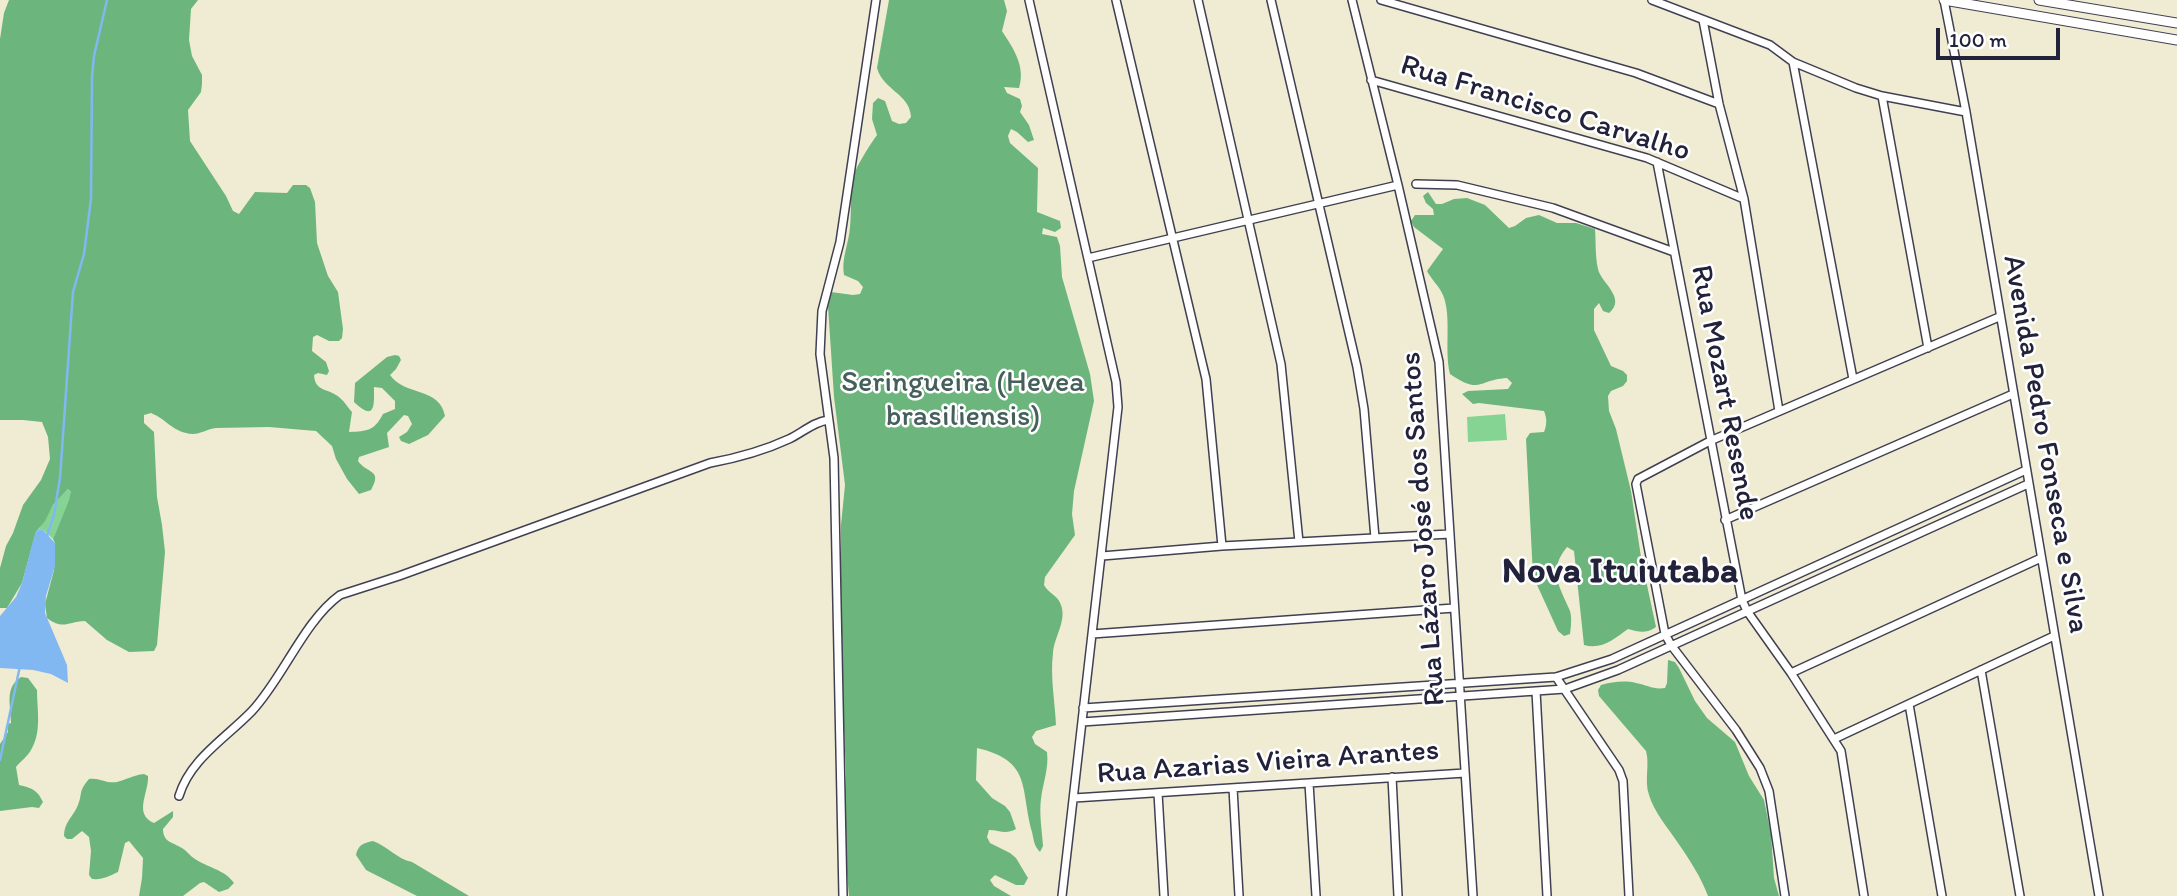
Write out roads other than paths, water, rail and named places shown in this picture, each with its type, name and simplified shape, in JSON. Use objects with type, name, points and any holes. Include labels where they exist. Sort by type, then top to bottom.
[{"type":"street","points":[[843,896],[834,458],[820,354],[822,312],[841,242],[876,0]]},
{"type":"street","points":[[1029,0],[1116,382],[1118,407],[1062,896]]},
{"type":"street","points":[[1116,0],[1206,379],[1222,546]]},
{"type":"street","points":[[1198,0],[1282,364],[1299,542]]},
{"type":"street","points":[[1271,0],[1357,367],[1364,409],[1375,538]]},
{"type":"street","name":"Rua Lázaro José dos Santos","points":[[1352,0],[1439,362],[1473,896]]},
{"type":"street","points":[[1381,0],[1636,73],[1718,104]]},
{"type":"street","points":[[1652,0],[1770,45],[1793,62],[1856,88],[1882,96],[1966,112]]},
{"type":"street","points":[[1944,0],[2177,40]]},
{"type":"street","name":"Avenida Pedro Fonseca e Silva","points":[[1944,0],[1966,112],[2099,896]]},
{"type":"street","points":[[2039,0],[2177,23]]},
{"type":"street","points":[[1703,20],[1718,104],[1744,199],[1779,411]]},
{"type":"street","points":[[1793,62],[1853,380]]},
{"type":"street","name":"Rua Francisco Carvalho","points":[[1371,80],[1657,162],[1744,199]]},
{"type":"street","points":[[1882,96],[1928,348]]},
{"type":"street","name":"Rua Mozart Resende","points":[[1657,162],[1742,600],[1840,751],[1864,896]]},
{"type":"street","points":[[1416,184],[1457,185],[1553,208],[1674,251]]},
{"type":"street","points":[[1088,258],[1398,185]]},
{"type":"street","points":[[1785,896],[1769,791],[1760,768],[1736,730],[1665,634],[1636,484],[1638,479],[1710,441],[1999,317]]},
{"type":"street","points":[[1725,520],[2013,394]]},
{"type":"street","points":[[179,796],[195,764],[254,709],[316,621],[340,595],[710,463],[753,453],[788,440],[819,421],[828,420]]},
{"type":"street","points":[[1083,708],[1556,677],[1612,659],[2026,470]]},
{"type":"street","points":[[1082,722],[1565,690],[1618,670],[2028,484]]},
{"type":"street","points":[[1102,556],[1222,546],[1450,534]]},
{"type":"street","points":[[1791,673],[2041,558]]},
{"type":"street","points":[[1092,634],[1454,608]]},
{"type":"street","points":[[1834,739],[2054,636]]},
{"type":"street","points":[[1981,670],[2020,896]]},
{"type":"street","points":[[1556,677],[1619,770],[1623,781],[1629,896]]},
{"type":"street","points":[[1536,691],[1547,896]]},
{"type":"street","points":[[1909,704],[1942,896]]},
{"type":"street","name":"Rua Azarias Vieira Arantes","points":[[1074,798],[1465,773]]},
{"type":"street","points":[[1392,778],[1398,896]]},
{"type":"street","points":[[1309,783],[1316,896]]},
{"type":"street","points":[[1233,788],[1239,896]]},
{"type":"street","points":[[1158,793],[1164,896]]},
{"type":"water","points":[[39,529],[55,543],[55,566],[46,596],[45,613],[67,665],[68,683],[51,674],[33,670],[0,668],[0,616],[16,597]]},
{"type":"waterway","points":[[47,536],[54,515],[60,478],[73,292],[84,254],[91,199],[94,56],[107,0]]},
{"type":"waterway","points":[[0,760],[20,666]]},
{"type":"district","name":"Nova Ituiutaba","points":[[1620,573]]},
{"type":"park label","name":"Seringueira (Hevea brasiliensis)","points":[[963,400]]}]
